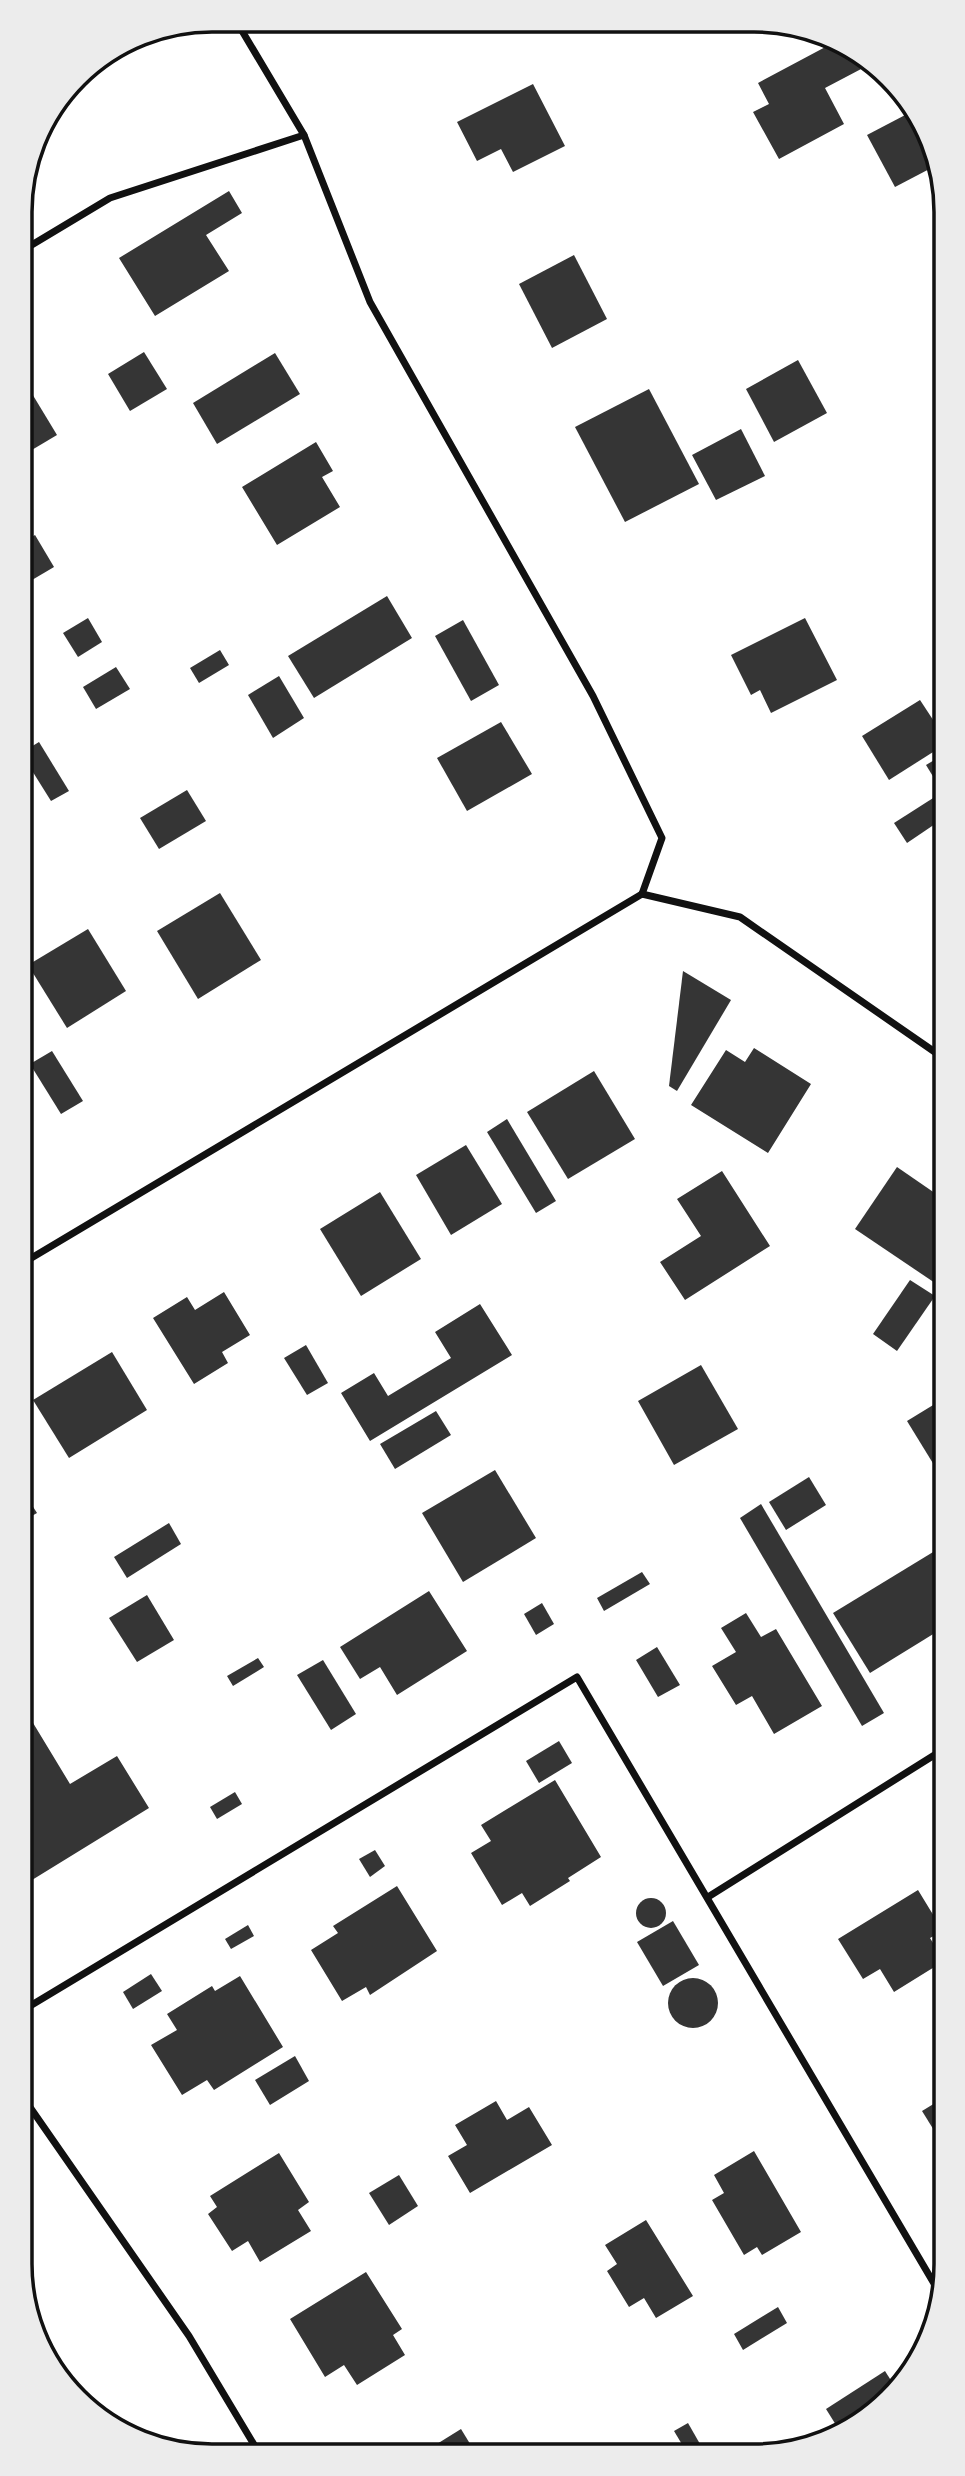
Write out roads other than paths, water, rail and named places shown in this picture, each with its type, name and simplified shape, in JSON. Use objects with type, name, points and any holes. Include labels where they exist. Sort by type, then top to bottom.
[{"type":"street","points":[[32,1258],[642,894],[662,838],[593,696],[370,302],[304,135],[243,32]]},
{"type":"street","points":[[32,245],[110,198],[304,135]]},
{"type":"street","points":[[642,894],[740,917],[934,1051]]},
{"type":"street","points":[[32,2006],[576,1677],[932,2281]]},
{"type":"street","points":[[708,1897],[933,1756]]},
{"type":"street","points":[[32,2111],[189,2336],[254,2445]]}]
